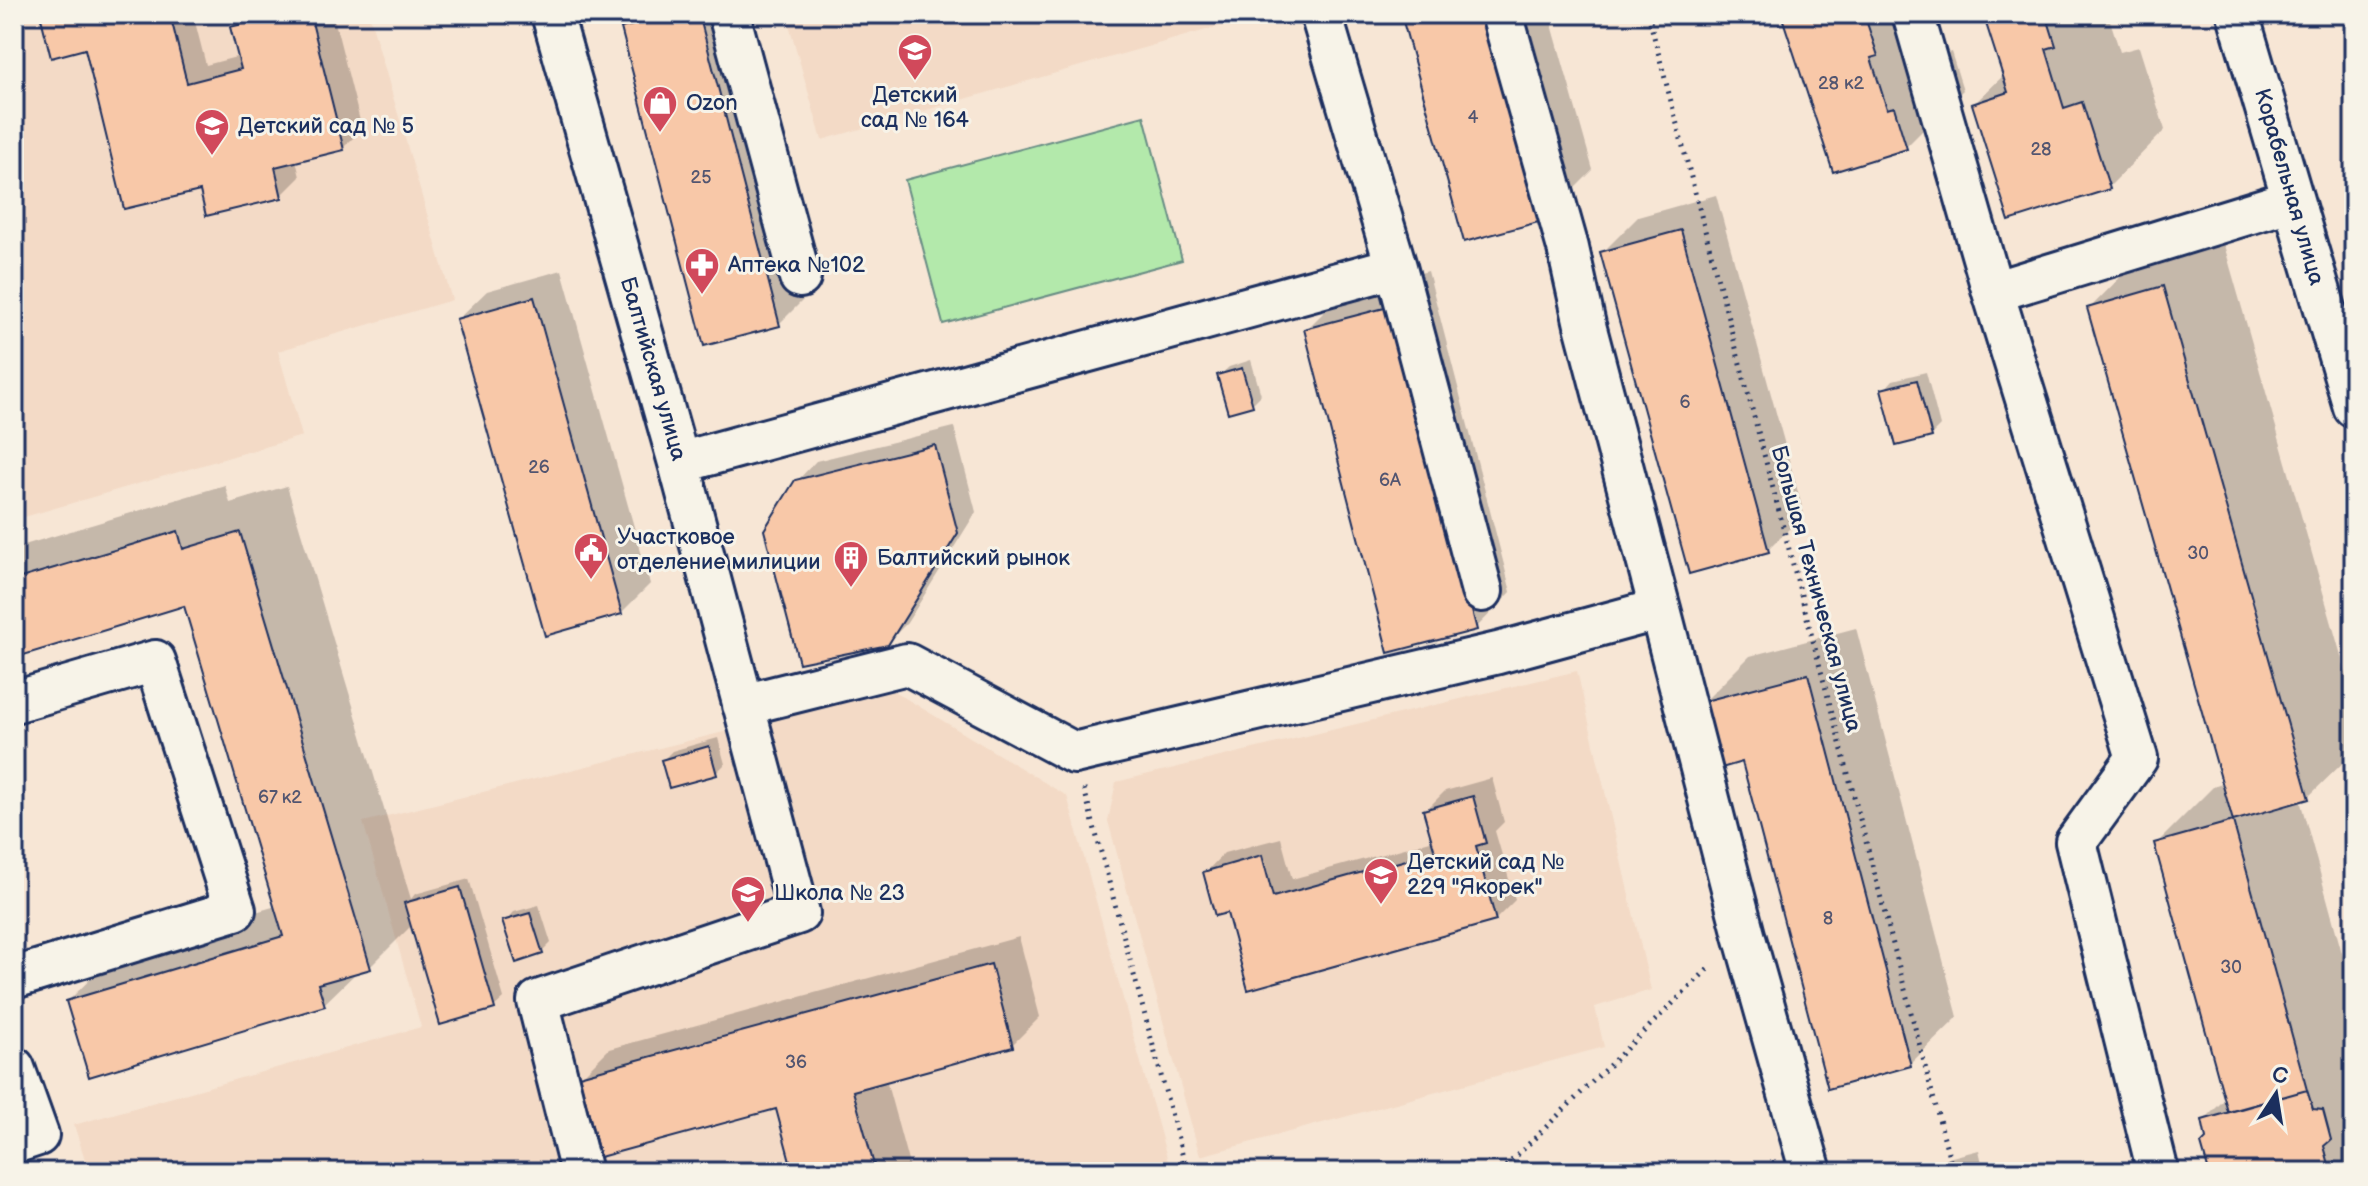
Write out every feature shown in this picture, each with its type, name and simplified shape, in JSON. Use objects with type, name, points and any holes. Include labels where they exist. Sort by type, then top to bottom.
[{"type":"street","name":"Балтийская улица","points":[[552,14],[679,463],[799,913],[538,1001],[581,1172]]},
{"type":"street","points":[[729,14],[800,277]]},
{"type":"street","points":[[1321,14],[1396,267],[1482,591]]},
{"type":"street","points":[[1502,14],[1568,248],[1585,325],[1744,935],[1811,1172]]},
{"type":"street","points":[[1913,14],[1993,292],[2137,758],[2076,842],[2158,1172]]},
{"type":"street","name":"Корабельная улица","points":[[2238,14],[2293,200],[2343,329],[2354,407]]},
{"type":"street","points":[[1993,292],[2293,200]]},
{"type":"street","points":[[679,463],[1396,267]]},
{"type":"street","points":[[746,715],[907,664],[1074,753],[1498,653],[1660,609]]},
{"type":"street","points":[[14,702],[155,661],[235,910],[14,978]]},
{"type":"street","points":[[14,1068],[38,1135],[14,1143]]},
{"type":"path","name":"Большая Техническая улица","points":[[1648,14],[1953,1172]]},
{"type":"path","points":[[1074,753],[1187,1172]]},
{"type":"path","points":[[1500,1172],[1744,935]]},
{"type":"shaded area","name":"Детский сад № 5","points":[[14,14],[369,14],[452,300],[278,351],[302,436],[14,520]]},
{"type":"shaded area","name":"Детский сад № 164","points":[[786,14],[1224,14],[1227,24],[822,140]]},
{"type":"shaded area","name":"Детский сад № 229 \"Якорек\"","points":[[1577,671],[1651,990],[1595,1007],[1604,1047],[1200,1156],[1108,821],[1116,782]]},
{"type":"shaded area","name":"Школа № 23","points":[[892,690],[1067,796],[1171,1172],[89,1172],[74,1125],[421,1027],[363,822]]},
{"type":"green space","points":[[1144,116],[1182,260],[943,324],[905,180]]},
{"type":"building","points":[[40,14],[170,14],[187,83],[241,69],[230,27],[283,14],[310,14],[344,150],[275,167],[282,198],[206,216],[200,191],[124,209],[85,49],[51,58]]},
{"type":"building","points":[[677,14],[699,14],[780,326],[704,346],[621,28]]},
{"type":"building","points":[[1401,14],[1489,14],[1546,220],[1464,242]]},
{"type":"building","points":[[1781,14],[1864,14],[1878,56],[1871,58],[1887,109],[1894,107],[1907,149],[1833,172]]},
{"type":"building","points":[[1983,14],[2046,14],[2056,46],[2046,49],[2064,108],[2082,102],[2110,189],[2009,221],[1972,104],[2008,92]]},
{"type":"building","points":[[1681,230],[1769,552],[1689,574],[1600,252]]},
{"type":"building","points":[[2163,286],[2309,799],[2233,821],[2087,308]]},
{"type":"building","points":[[534,297],[622,614],[545,636],[456,319]]},
{"type":"building","points":[[1392,306],[1477,630],[1388,653],[1304,329]]},
{"type":"building","points":[[1242,368],[1253,406],[1228,413],[1217,375]]},
{"type":"building","points":[[1917,380],[1932,437],[1896,446],[1881,389]]},
{"type":"building","name":"Балтийский рынок","points":[[935,445],[958,533],[888,645],[799,663],[764,530],[795,480]]},
{"type":"building","points":[[178,531],[183,549],[240,532],[371,969],[318,984],[325,1006],[89,1077],[66,1001],[283,936],[184,606],[14,658],[14,580]]},
{"type":"building","points":[[1808,674],[1911,1066],[1828,1089],[1742,762],[1718,769],[1701,702]]},
{"type":"building","points":[[709,746],[717,775],[669,788],[661,760]]},
{"type":"building","points":[[1473,796],[1486,843],[1476,846],[1496,921],[1248,990],[1227,913],[1215,916],[1203,872],[1262,855],[1273,897],[1435,852],[1423,810]]},
{"type":"building","points":[[2233,821],[2307,1090],[2228,1112],[2154,843]]},
{"type":"building","points":[[460,887],[495,1009],[440,1025],[404,903]]},
{"type":"building","points":[[530,913],[543,954],[516,963],[502,921]]},
{"type":"building","points":[[991,964],[1013,1047],[853,1091],[876,1172],[793,1172],[776,1109],[600,1157],[579,1076]]},
{"type":"building","points":[[2307,1090],[2313,1109],[2323,1110],[2331,1140],[2324,1146],[2331,1172],[2209,1172],[2201,1144],[2206,1139],[2202,1120]]},
{"type":"place","name":"Детский сад № 164","points":[[915,82]]},
{"type":"place","name":"Ozon","points":[[660,134]]},
{"type":"place","name":"Детский сад № 5","points":[[212,157]]},
{"type":"place","name":"Аптека №102","points":[[702,296]]},
{"type":"place","name":"Участковое отделение милиции","points":[[591,581]]},
{"type":"place","name":"Балтийский рынок","points":[[851,589]]},
{"type":"place","name":"Детский сад № 229 \"Якорек\"","points":[[1381,906]]},
{"type":"place","name":"Школа № 23","points":[[748,924]]}]
